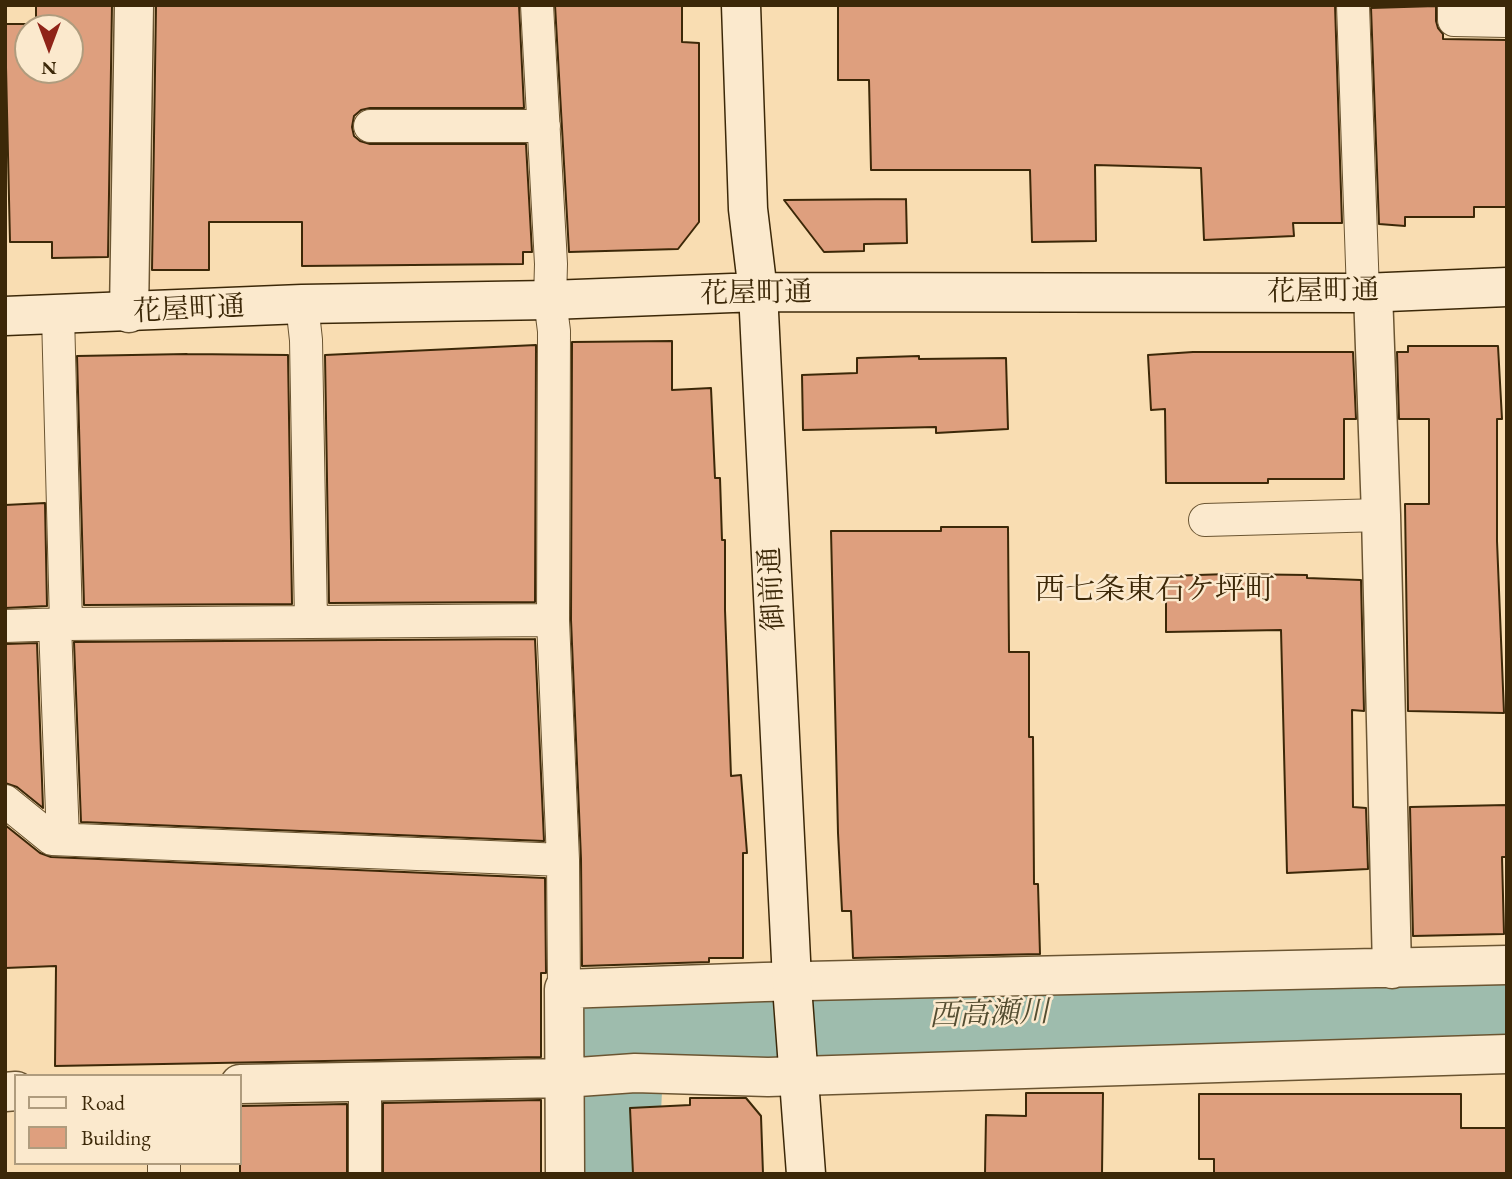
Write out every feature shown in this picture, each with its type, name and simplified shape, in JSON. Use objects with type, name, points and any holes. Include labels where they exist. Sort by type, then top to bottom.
[{"type":"street","points":[[129,313],[134,5]]},
{"type":"street","name":"御前通","points":[[741,5],[748,209],[758,292],[793,991],[806,1174]]},
{"type":"street","name":"花屋町通","points":[[5,316],[302,304],[550,300],[758,292],[1368,292],[1507,287]]},
{"type":"street","points":[[1368,292],[1381,515],[1392,969]]},
{"type":"street","points":[[565,1174],[575,1077],[564,989],[793,991],[1507,965]]},
{"type":"street","points":[[242,1084],[575,1077],[799,1064],[1507,1054]]},
{"type":"lane","points":[[537,5],[551,264],[550,300],[554,331],[553,620],[563,860],[564,989]]},
{"type":"lane","points":[[1353,5],[1368,292]]},
{"type":"lane","points":[[1454,5],[1454,20],[1507,21]]},
{"type":"lane","points":[[370,126],[544,126]]},
{"type":"lane","points":[[302,304],[306,340],[311,622]]},
{"type":"lane","points":[[58,315],[63,839]]},
{"type":"lane","points":[[1205,520],[1381,515]]},
{"type":"lane","points":[[5,626],[553,620]]},
{"type":"lane","points":[[5,801],[52,839],[563,860]]},
{"type":"lane","points":[[365,1080],[365,1174]]},
{"type":"building","points":[[36,5],[112,5],[108,257],[52,258],[52,242],[10,242],[5,24],[14,24],[14,84],[84,84],[84,14],[36,14]]},
{"type":"building","points":[[156,5],[519,5],[524,108],[370,108],[361,110],[354,116],[352,127],[354,136],[370,144],[526,144],[532,252],[523,252],[523,264],[302,266],[302,222],[209,222],[209,270],[152,270]]},
{"type":"building","points":[[555,5],[682,5],[682,42],[699,43],[699,222],[678,249],[569,252]]},
{"type":"building","points":[[838,5],[1335,5],[1342,223],[1293,223],[1294,236],[1204,240],[1201,168],[1095,165],[1096,241],[1032,242],[1030,170],[871,170],[869,80],[838,80]]},
{"type":"building","points":[[1436,6],[1436,21],[1443,39],[1507,40],[1507,207],[1474,207],[1474,217],[1405,217],[1405,226],[1379,224],[1371,8]]},
{"type":"building","points":[[906,199],[907,243],[864,244],[864,251],[824,252],[784,200]]},
{"type":"building","points":[[672,341],[672,390],[711,388],[715,478],[720,478],[722,540],[725,540],[731,776],[741,775],[747,853],[743,853],[743,958],[709,958],[709,962],[582,966],[581,859],[571,620],[572,342]]},
{"type":"building","points":[[536,345],[535,602],[329,603],[325,355]]},
{"type":"building","points":[[1408,346],[1498,346],[1502,419],[1497,419],[1497,541],[1504,713],[1408,711],[1405,504],[1429,504],[1429,419],[1399,419],[1397,352],[1408,352]]},
{"type":"building","points":[[1193,352],[1353,352],[1356,419],[1344,419],[1344,479],[1268,479],[1268,483],[1166,483],[1165,409],[1151,410],[1148,355]]},
{"type":"building","points":[[288,355],[292,604],[84,605],[77,356]]},
{"type":"building","points":[[919,356],[919,359],[1006,358],[1008,429],[936,433],[936,427],[803,430],[802,375],[857,373],[857,358]]},
{"type":"building","points":[[45,503],[47,606],[5,608],[5,505]]},
{"type":"building","points":[[941,527],[1008,527],[1009,652],[1029,652],[1029,737],[1033,737],[1034,884],[1038,884],[1040,954],[853,958],[851,911],[842,911],[831,531],[941,531]]},
{"type":"building","points":[[1307,575],[1307,578],[1361,580],[1364,711],[1352,710],[1353,807],[1366,808],[1368,869],[1287,873],[1281,630],[1166,632],[1166,576]]},
{"type":"building","points":[[535,639],[544,841],[81,822],[74,642]]},
{"type":"building","points":[[37,643],[43,808],[17,787],[5,783],[5,644]]},
{"type":"building","points":[[1507,805],[1507,857],[1502,857],[1504,934],[1413,936],[1410,807]]},
{"type":"building","points":[[5,825],[40,853],[51,857],[545,878],[546,973],[541,973],[541,1057],[55,1066],[56,966],[5,968]]},
{"type":"building","points":[[1026,1093],[1103,1093],[1102,1174],[985,1174],[986,1115],[1026,1116]]},
{"type":"building","points":[[1199,1094],[1461,1094],[1461,1128],[1507,1128],[1507,1174],[1214,1174],[1214,1159],[1199,1159]]},
{"type":"building","points":[[690,1098],[746,1098],[761,1116],[763,1174],[633,1174],[630,1108],[690,1105]]},
{"type":"building","points":[[541,1100],[541,1174],[383,1174],[383,1103]]},
{"type":"building","points":[[347,1104],[347,1174],[240,1174],[242,1106]]},
{"type":"waterway","name":"西高瀬川","points":[[610,1174],[617,1028],[1507,998]]},
{"type":"district","name":"西七条東石ケ坪町","points":[[1155,591]]}]
